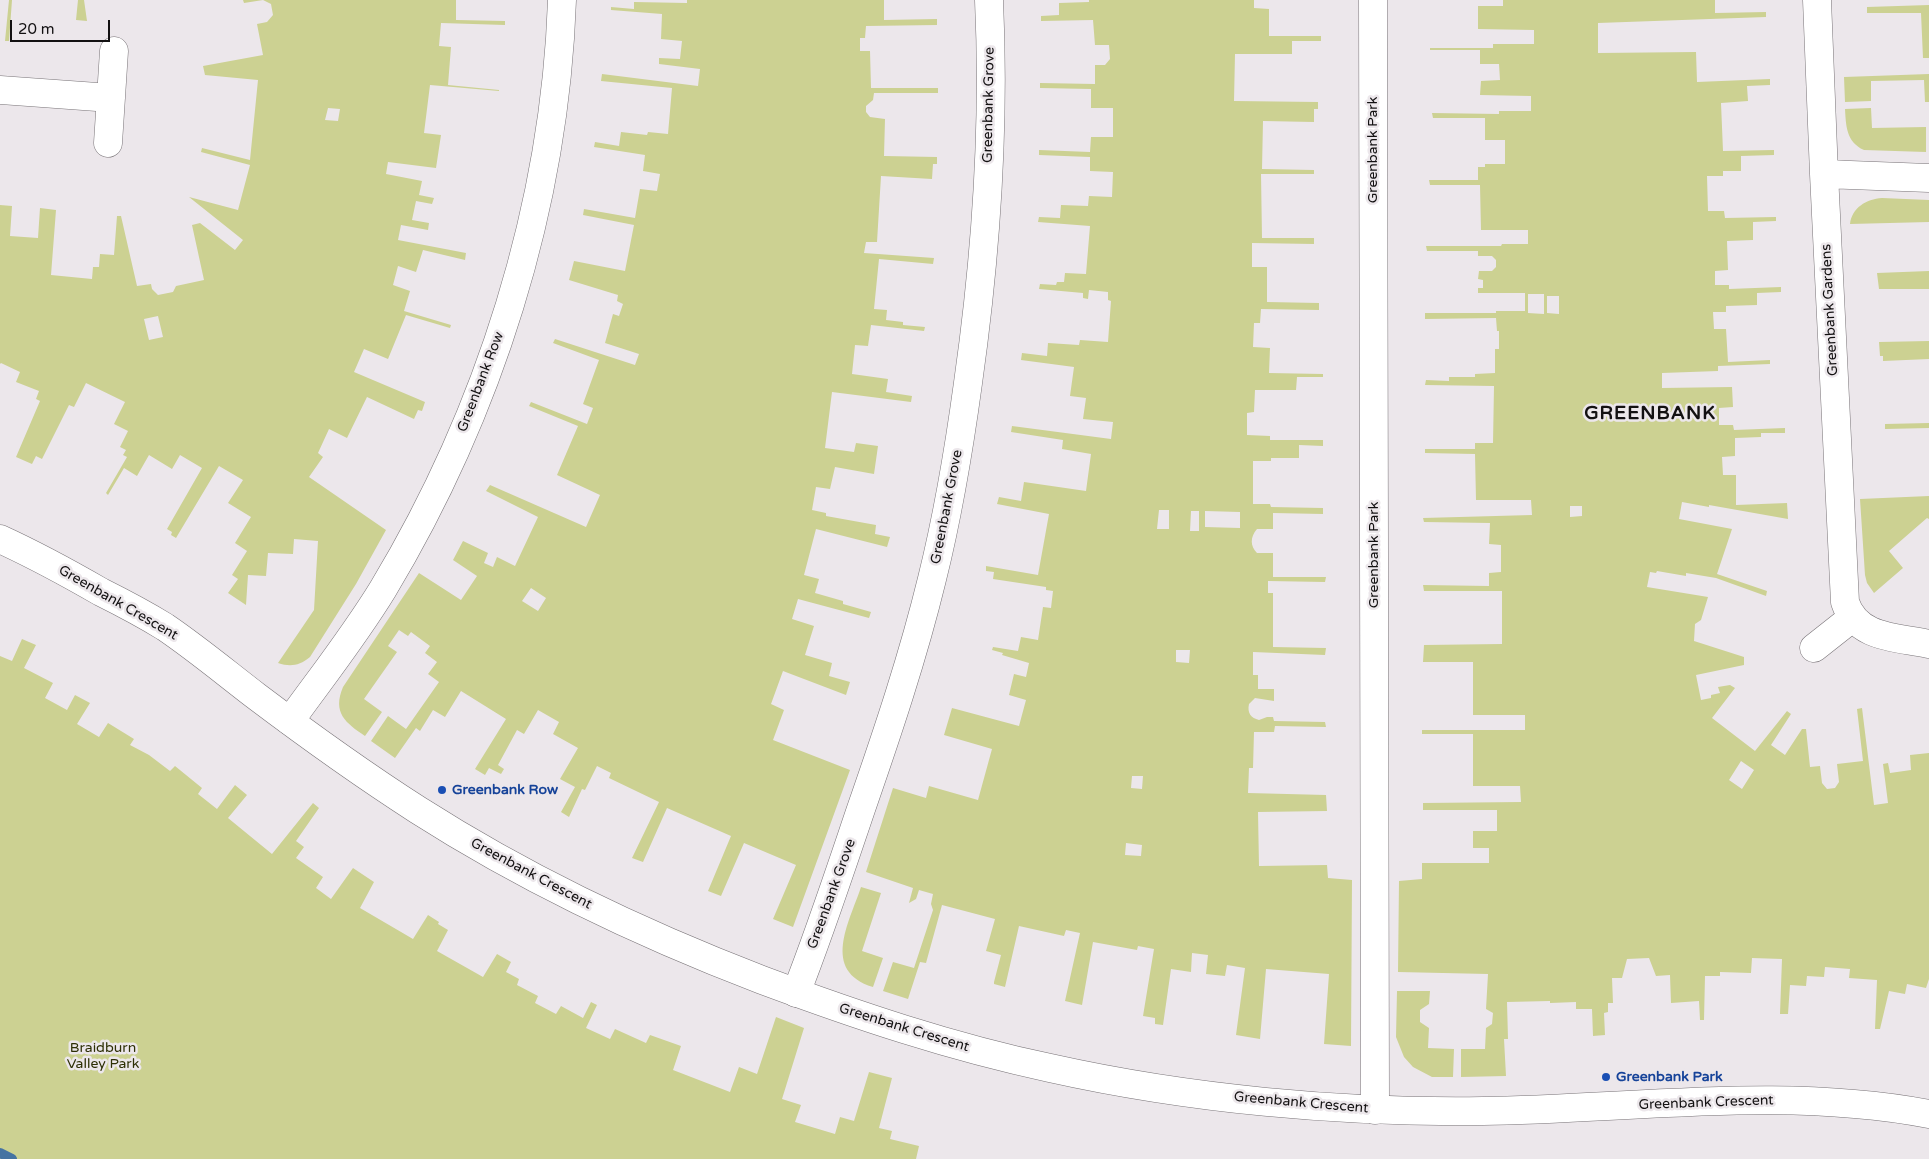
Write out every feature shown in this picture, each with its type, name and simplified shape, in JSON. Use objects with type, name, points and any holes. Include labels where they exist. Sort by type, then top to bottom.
[{"type":"street","name":"Greenbank Row","points":[[290,721],[360,624],[409,544],[456,448],[477,398],[512,297],[538,193],[555,85],[561,32],[562,0]]},
{"type":"street","name":"Greenbank Grove","points":[[796,993],[901,692],[932,580],[951,489],[970,367],[984,248],[990,110],[989,0]]},
{"type":"street","name":"Greenbank Park","points":[[1373,0],[1375,1110]]},
{"type":"street","name":"Greenbank Gardens","points":[[1818,0],[1824,174],[1843,575],[1845,602],[1852,618]]},
{"type":"street","points":[[108,143],[114,51]]},
{"type":"street","points":[[0,90],[110,98]]},
{"type":"street","points":[[1824,174],[1929,178]]},
{"type":"street","name":"Greenbank Crescent","points":[[0,539],[66,572],[166,628],[345,762],[419,811],[539,880],[656,937],[796,993],[934,1039],[1069,1072],[1159,1088],[1298,1104],[1375,1110],[1486,1111],[1758,1101],[1855,1104],[1929,1114]]},
{"type":"street","points":[[1814,648],[1852,618],[1864,629],[1929,644]]},
{"type":"green space","points":[[9,0],[12,0],[9,41],[5,41]]},
{"type":"green space","points":[[78,0],[84,0],[87,21],[76,20]]},
{"type":"green space","points":[[243,0],[263,0],[244,3]]},
{"type":"green space","points":[[263,0],[456,0],[456,20],[505,21],[505,25],[441,23],[439,46],[451,47],[448,85],[499,91],[430,85],[424,133],[441,135],[436,168],[388,162],[386,174],[422,181],[419,195],[434,198],[432,204],[416,201],[412,220],[429,223],[428,230],[401,225],[398,240],[466,253],[465,260],[423,250],[416,272],[398,266],[393,285],[410,291],[404,311],[451,325],[450,328],[406,315],[388,359],[364,349],[354,372],[425,402],[422,411],[418,410],[414,419],[367,397],[347,438],[329,429],[318,453],[323,457],[309,477],[386,530],[356,584],[310,657],[298,664],[290,665],[278,663],[314,610],[318,541],[294,539],[293,554],[268,553],[266,576],[248,575],[246,605],[228,593],[238,579],[232,575],[247,551],[235,543],[251,517],[228,503],[243,480],[219,466],[176,538],[167,529],[202,468],[180,455],[172,469],[149,455],[137,476],[124,468],[108,495],[106,493],[127,457],[123,455],[126,450],[120,447],[128,431],[114,424],[125,402],[86,383],[74,407],[69,405],[42,459],[36,456],[32,464],[16,457],[40,401],[36,399],[39,391],[16,382],[20,372],[0,364],[0,205],[12,206],[10,236],[38,238],[40,208],[56,210],[51,275],[92,279],[93,267],[99,267],[100,254],[114,255],[117,216],[121,216],[137,286],[151,284],[152,289],[158,295],[173,292],[176,286],[204,280],[192,225],[200,223],[235,250],[243,240],[189,197],[238,210],[250,165],[201,152],[202,148],[250,160],[258,80],[205,75],[203,66],[263,55],[257,24],[267,22],[273,15],[271,4]],"holes":[[[328,108],[340,109],[338,121],[325,120]],[[158,316],[163,337],[149,340],[144,319]]]},
{"type":"green space","points":[[687,0],[884,0],[884,20],[937,19],[937,25],[866,26],[865,38],[860,38],[860,51],[870,51],[871,88],[938,88],[938,93],[874,93],[873,100],[866,106],[866,112],[870,117],[885,119],[884,156],[937,157],[937,164],[933,164],[932,179],[881,176],[877,242],[866,242],[864,253],[934,258],[933,264],[879,259],[874,309],[887,310],[886,320],[903,322],[903,325],[925,327],[924,331],[871,325],[868,346],[855,345],[852,374],[888,379],[886,392],[912,396],[911,402],[832,392],[825,448],[854,452],[856,443],[878,446],[874,474],[835,467],[830,489],[816,487],[812,510],[826,513],[826,516],[876,525],[875,534],[890,537],[887,547],[816,529],[804,575],[819,579],[815,593],[871,612],[869,618],[798,599],[792,619],[814,626],[805,655],[832,663],[829,676],[850,682],[846,695],[783,671],[771,704],[784,710],[773,740],[850,770],[793,927],[773,919],[796,865],[744,843],[721,896],[708,891],[731,836],[667,808],[643,862],[632,858],[659,802],[609,778],[611,773],[597,766],[585,790],[582,789],[569,817],[561,812],[575,787],[560,779],[578,748],[553,734],[559,722],[538,710],[524,734],[517,730],[498,765],[504,769],[501,774],[489,768],[485,775],[475,769],[506,719],[461,691],[445,717],[433,710],[420,731],[416,728],[395,758],[371,741],[388,716],[406,729],[439,682],[428,674],[437,662],[425,653],[430,646],[411,632],[408,636],[399,630],[388,646],[397,652],[364,699],[382,712],[365,736],[347,722],[340,711],[339,704],[343,687],[419,573],[461,600],[477,576],[453,560],[463,541],[488,553],[484,563],[493,567],[497,557],[515,566],[538,517],[486,491],[490,485],[586,527],[600,495],[557,475],[578,426],[529,406],[531,402],[587,424],[593,408],[583,404],[599,360],[553,343],[555,339],[635,365],[639,354],[605,343],[613,314],[619,316],[623,304],[617,301],[618,295],[569,280],[574,261],[625,271],[634,225],[583,215],[584,209],[635,218],[640,189],[657,191],[660,174],[643,171],[645,155],[594,147],[595,142],[619,146],[621,132],[647,135],[648,132],[668,134],[672,88],[601,81],[602,74],[698,86],[700,69],[659,64],[659,58],[680,59],[682,41],[661,39],[662,14],[611,10],[611,7],[634,9],[634,2],[687,3]],"holes":[[[531,588],[546,598],[538,611],[522,601]]]},
{"type":"green space","points":[[1089,0],[1254,0],[1254,8],[1269,9],[1269,36],[1321,36],[1321,41],[1292,41],[1292,54],[1235,54],[1234,101],[1318,102],[1318,109],[1314,109],[1314,122],[1263,121],[1262,169],[1314,170],[1314,174],[1261,174],[1262,238],[1314,238],[1314,244],[1252,243],[1252,267],[1267,267],[1267,302],[1319,303],[1319,310],[1261,309],[1260,323],[1254,323],[1253,347],[1270,348],[1269,373],[1323,374],[1323,377],[1297,377],[1296,390],[1255,390],[1254,412],[1247,413],[1247,435],[1270,436],[1270,440],[1323,440],[1323,446],[1299,445],[1299,458],[1271,458],[1271,461],[1253,461],[1253,504],[1270,504],[1271,507],[1323,508],[1323,514],[1273,513],[1273,529],[1257,529],[1252,541],[1257,553],[1273,553],[1273,577],[1326,577],[1325,582],[1268,581],[1268,593],[1273,593],[1273,647],[1326,648],[1325,655],[1253,652],[1253,675],[1258,675],[1258,689],[1274,689],[1274,701],[1255,698],[1249,704],[1249,712],[1254,718],[1259,720],[1273,717],[1274,721],[1325,722],[1326,727],[1275,726],[1274,732],[1254,732],[1253,768],[1249,768],[1248,793],[1326,795],[1327,811],[1258,812],[1259,866],[1327,865],[1328,878],[1352,880],[1351,1046],[1324,1044],[1329,974],[1266,969],[1260,1039],[1236,1035],[1245,968],[1227,965],[1225,976],[1206,974],[1208,955],[1192,953],[1191,972],[1171,969],[1163,1025],[1155,1024],[1155,1018],[1143,1016],[1154,949],[1138,946],[1137,950],[1093,942],[1082,1005],[1065,1001],[1080,933],[1066,930],[1064,936],[1019,926],[1005,987],[994,984],[1001,955],[986,951],[995,919],[942,905],[926,963],[920,962],[908,999],[883,991],[893,962],[914,968],[933,910],[931,904],[933,894],[919,890],[916,899],[909,903],[913,888],[866,872],[893,788],[926,798],[929,786],[978,800],[992,749],[944,735],[952,708],[1019,726],[1026,700],[1009,695],[1014,674],[1026,677],[1029,663],[992,650],[993,647],[1018,651],[1021,637],[1038,640],[1043,607],[1051,608],[1053,591],[1046,590],[1046,587],[993,579],[994,572],[986,571],[986,566],[1038,575],[1049,514],[997,504],[999,497],[1021,501],[1024,482],[1086,491],[1091,454],[1062,449],[1063,440],[1011,432],[1012,426],[1111,439],[1113,422],[1083,419],[1086,398],[1070,396],[1074,367],[1021,360],[1022,353],[1047,356],[1048,343],[1079,345],[1080,340],[1108,342],[1111,301],[1108,300],[1108,292],[1089,290],[1088,299],[1083,298],[1083,293],[1039,289],[1040,284],[1056,285],[1057,282],[1064,282],[1065,273],[1086,274],[1090,226],[1038,222],[1039,217],[1060,218],[1061,205],[1088,206],[1089,196],[1112,197],[1113,172],[1090,171],[1090,157],[1039,155],[1039,150],[1090,152],[1091,137],[1113,137],[1113,108],[1091,108],[1091,89],[1040,88],[1040,83],[1095,84],[1095,65],[1105,65],[1110,59],[1109,45],[1095,45],[1093,20],[1041,21],[1041,16],[1059,15],[1059,3],[1089,2]],"holes":[[[1159,510],[1169,510],[1169,529],[1157,529]],[[1191,511],[1199,511],[1199,531],[1190,531]],[[1205,511],[1240,512],[1240,528],[1205,527]],[[1176,650],[1190,650],[1189,663],[1176,662]],[[1132,776],[1143,776],[1142,789],[1131,788]],[[1126,843],[1142,845],[1141,856],[1125,855]]]},
{"type":"green space","points":[[1503,0],[1715,0],[1715,13],[1766,12],[1766,17],[1598,23],[1598,53],[1696,52],[1697,82],[1770,79],[1770,85],[1747,86],[1748,101],[1721,103],[1723,151],[1774,150],[1774,155],[1741,156],[1741,171],[1723,171],[1723,176],[1707,176],[1708,211],[1724,211],[1725,218],[1776,217],[1776,221],[1753,222],[1753,240],[1727,241],[1728,270],[1715,271],[1715,285],[1729,285],[1729,289],[1781,287],[1781,292],[1757,293],[1757,305],[1726,306],[1726,312],[1713,312],[1714,329],[1726,329],[1728,362],[1770,360],[1770,364],[1718,366],[1718,371],[1662,373],[1662,388],[1732,387],[1733,407],[1719,408],[1719,425],[1733,425],[1734,430],[1785,428],[1785,433],[1761,433],[1761,437],[1735,438],[1735,456],[1722,457],[1723,475],[1736,475],[1736,505],[1787,503],[1788,519],[1682,502],[1679,519],[1732,529],[1717,574],[1767,591],[1766,596],[1716,578],[1686,573],[1686,576],[1657,571],[1656,573],[1650,572],[1647,587],[1708,597],[1701,620],[1695,624],[1694,641],[1744,657],[1744,665],[1696,675],[1701,700],[1711,698],[1711,695],[1720,693],[1718,687],[1730,685],[1735,688],[1712,718],[1755,751],[1787,711],[1791,714],[1771,745],[1785,755],[1802,729],[1806,729],[1810,767],[1820,766],[1822,783],[1827,789],[1835,788],[1839,782],[1837,764],[1863,761],[1857,709],[1862,708],[1874,805],[1888,803],[1883,764],[1888,763],[1890,773],[1911,770],[1910,755],[1929,753],[1929,979],[1926,988],[1907,984],[1905,994],[1889,991],[1880,1029],[1875,1029],[1877,980],[1849,978],[1850,969],[1825,967],[1824,977],[1807,976],[1806,986],[1790,985],[1788,1014],[1780,1014],[1782,959],[1752,958],[1751,973],[1720,972],[1720,976],[1705,976],[1704,1020],[1700,1020],[1699,1001],[1671,1003],[1670,975],[1656,976],[1649,958],[1627,959],[1622,978],[1612,978],[1613,1003],[1608,1003],[1608,1012],[1604,1013],[1605,1035],[1593,1036],[1592,1009],[1576,1009],[1576,1002],[1507,1002],[1508,1039],[1504,1039],[1506,1076],[1461,1077],[1461,1049],[1485,1049],[1486,1028],[1492,1024],[1493,1013],[1486,1009],[1488,974],[1398,972],[1399,881],[1422,879],[1422,863],[1489,863],[1489,848],[1473,848],[1473,831],[1497,831],[1497,810],[1423,810],[1423,803],[1521,802],[1520,786],[1473,786],[1473,734],[1422,734],[1422,730],[1525,730],[1525,715],[1473,715],[1473,662],[1423,662],[1424,645],[1502,644],[1502,591],[1424,591],[1423,585],[1489,586],[1489,573],[1501,572],[1501,545],[1489,544],[1490,523],[1424,522],[1423,518],[1532,515],[1531,500],[1476,500],[1475,454],[1425,453],[1425,449],[1475,449],[1475,443],[1493,443],[1494,386],[1425,385],[1426,380],[1449,381],[1449,377],[1475,377],[1475,374],[1495,373],[1495,349],[1499,349],[1499,331],[1497,331],[1496,318],[1425,319],[1425,313],[1525,311],[1525,293],[1478,293],[1478,288],[1483,288],[1483,280],[1478,279],[1479,271],[1492,271],[1496,267],[1496,260],[1492,256],[1478,256],[1478,251],[1427,251],[1426,246],[1528,244],[1528,230],[1481,230],[1480,185],[1430,185],[1429,180],[1478,180],[1478,167],[1485,167],[1485,164],[1505,164],[1505,140],[1485,140],[1485,118],[1433,118],[1432,113],[1499,114],[1499,111],[1531,111],[1531,96],[1480,95],[1481,81],[1500,80],[1499,64],[1480,64],[1480,50],[1430,50],[1430,48],[1493,48],[1493,44],[1534,44],[1534,30],[1478,29],[1478,6],[1503,6]],"holes":[[[1528,294],[1544,294],[1544,314],[1528,313]],[[1547,296],[1559,296],[1559,314],[1547,313]],[[1570,506],[1582,506],[1582,516],[1570,517]],[[1741,761],[1754,770],[1742,789],[1729,780]]]},
{"type":"green space","points":[[1929,5],[1929,58],[1923,58],[1921,13],[1867,13],[1867,7]]},
{"type":"green space","points":[[1929,74],[1929,102],[1925,102],[1924,80],[1871,81],[1871,101],[1845,102],[1844,77]]},
{"type":"green space","points":[[1871,108],[1872,128],[1926,127],[1926,152],[1864,150],[1858,147],[1850,138],[1845,109]]},
{"type":"green space","points":[[1882,198],[1929,200],[1929,222],[1850,224],[1851,218],[1861,205],[1871,200]]},
{"type":"green space","points":[[1929,271],[1929,289],[1879,289],[1877,273]]},
{"type":"green space","points":[[1929,341],[1929,359],[1883,361],[1883,356],[1880,356],[1879,342]]},
{"type":"green space","points":[[1929,423],[1929,428],[1885,429],[1885,424]]},
{"type":"green space","points":[[1929,496],[1929,519],[1927,518],[1889,551],[1903,568],[1874,593],[1867,583],[1865,575],[1860,499]]},
{"type":"green space","name":"Braidburn Valley Park","points":[[22,639],[36,645],[24,668],[53,683],[45,698],[67,710],[75,695],[90,703],[77,724],[99,737],[108,723],[134,739],[130,745],[149,755],[170,771],[175,766],[202,788],[198,794],[217,809],[235,785],[247,795],[228,818],[272,854],[313,803],[319,808],[296,841],[304,847],[296,858],[323,877],[316,888],[331,899],[353,868],[374,882],[360,908],[413,939],[428,915],[448,930],[437,951],[483,977],[497,954],[511,962],[506,972],[519,979],[517,985],[538,996],[535,1003],[556,1014],[561,1006],[583,1018],[591,1002],[597,1005],[586,1028],[610,1039],[615,1029],[646,1043],[650,1035],[681,1046],[673,1070],[730,1092],[739,1067],[757,1074],[776,1017],[804,1028],[782,1099],[801,1105],[795,1122],[835,1134],[840,1117],[854,1121],[869,1072],[892,1078],[879,1128],[892,1131],[890,1139],[919,1146],[916,1159],[0,1159],[0,656],[12,661]]},
{"type":"green space","points":[[861,887],[881,893],[862,951],[883,958],[873,987],[857,980],[848,970],[843,958],[846,930]]},
{"type":"green space","points":[[1397,991],[1430,991],[1429,1004],[1420,1010],[1420,1022],[1429,1028],[1428,1048],[1454,1049],[1453,1077],[1432,1077],[1413,1067],[1404,1057],[1396,1037]]},
{"type":"waterway","points":[[0,1153],[12,1159]]},
{"type":"place","name":"Greenbank Row","points":[[442,790]]},
{"type":"place","name":"Greenbank Park","points":[[1606,1077]]},
{"type":"district","name":"GREENBANK","points":[[1650,414]]}]
